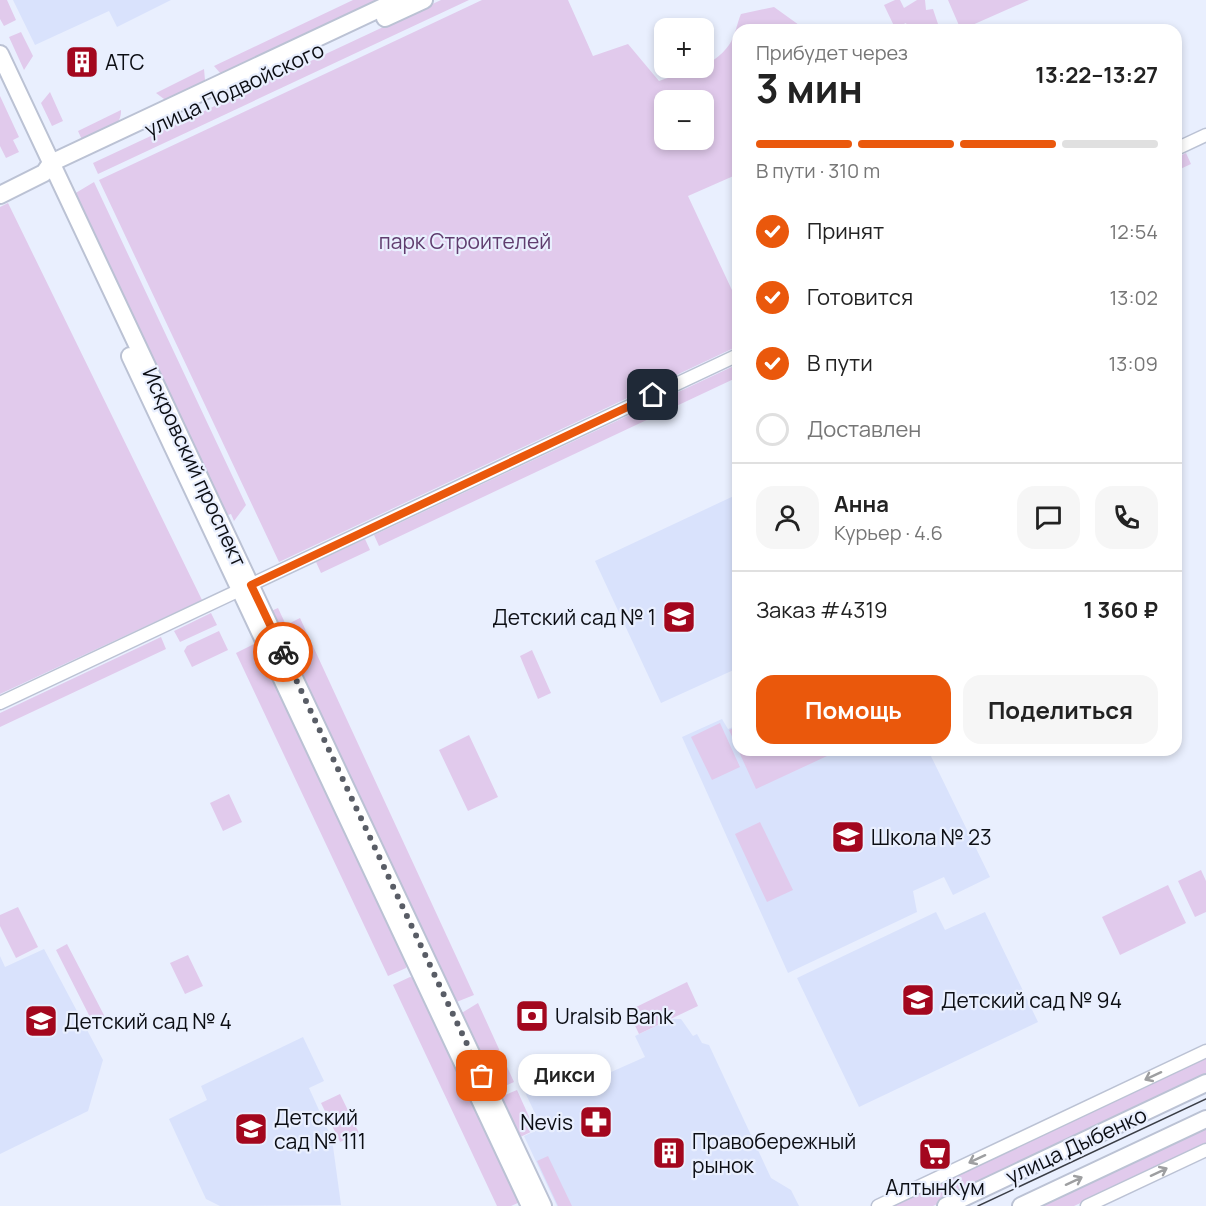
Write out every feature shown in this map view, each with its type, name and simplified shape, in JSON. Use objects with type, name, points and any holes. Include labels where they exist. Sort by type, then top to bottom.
[{"type":"street","name":"улица Подвойского","points":[[0,195],[398,0]]},
{"type":"street","name":"улица Подвойского","points":[[50,169],[424,0]]},
{"type":"street","name":"Искровский проспект","points":[[0,54],[50,169],[530,1206]]},
{"type":"street","name":"Искровский проспект","points":[[0,81],[50,169]]},
{"type":"street","points":[[1182,146],[1206,135]]},
{"type":"street","points":[[0,703],[732,358]]},
{"type":"street","name":"Искровский проспект","points":[[245,588],[543,1206]]},
{"type":"street","points":[[878,1206],[1206,1051]]},
{"type":"street","name":"улица Дыбенко","points":[[946,1206],[1206,1083]]},
{"type":"street","name":"улица Дыбенко","points":[[1021,1206],[1206,1119]]},
{"type":"street","points":[[1087,1206],[1206,1150]]},
{"type":"shaded area","points":[[13,0],[171,0],[117,27],[109,11],[35,45]]},
{"type":"shaded area","name":"Детский сад № 1","points":[[732,497],[732,671],[661,703],[595,561]]},
{"type":"shaded area","name":"Школа № 23","points":[[722,719],[728,729],[732,727],[732,756],[931,756],[990,877],[953,895],[944,877],[913,891],[917,912],[788,973],[682,737]]},
{"type":"shaded area","name":"Детский сад № 94","points":[[936,912],[945,930],[985,912],[1038,1022],[859,1107],[797,978]]},
{"type":"shaded area","name":"Детский сад № 4","points":[[44,949],[103,1060],[88,1111],[0,1154],[0,956],[5,967]]},
{"type":"shaded area","points":[[671,1019],[681,1019],[693,1036],[697,1034],[702,1043],[709,1045],[771,1178],[791,1190],[799,1206],[557,1206],[524,1136],[542,1128],[523,1088],[584,1060],[593,1080],[645,1057],[635,1036]]},
{"type":"shaded area","name":"Детский сад № 111","points":[[303,1037],[324,1081],[309,1088],[332,1139],[341,1205],[220,1206],[206,1199],[169,1119],[207,1100],[201,1086]]},
{"type":"green space","points":[[0,0],[7,0],[16,20],[4,26],[0,19]]},
{"type":"green space","points":[[353,0],[383,0],[226,74],[221,74],[214,66]]},
{"type":"green space","points":[[441,0],[469,0],[98,174],[93,163]]},
{"type":"green space","name":"парк Строителей","points":[[482,0],[568,0],[593,56],[628,44],[654,75],[654,78],[659,81],[668,78],[714,78],[714,60],[732,39],[732,177],[688,196],[732,290],[732,349],[279,562],[99,180]]},
{"type":"green space","points":[[900,0],[904,8],[917,0],[925,0],[926,10],[933,9],[938,24],[893,24],[884,5]]},
{"type":"green space","points":[[948,0],[1029,0],[975,24],[958,24]]},
{"type":"green space","name":"парк Строителей","points":[[774,7],[798,24],[738,24],[741,14]]},
{"type":"green space","points":[[21,32],[33,56],[24,70],[9,37]]},
{"type":"green space","points":[[204,69],[205,80],[202,85],[168,102],[156,93]]},
{"type":"green space","points":[[50,92],[63,121],[52,126],[41,103]]},
{"type":"green space","points":[[0,96],[19,137],[13,140],[19,152],[6,158],[0,146]]},
{"type":"green space","points":[[121,110],[118,122],[113,127],[83,142],[78,131]]},
{"type":"green space","points":[[1186,153],[1191,164],[1182,168],[1182,155]]},
{"type":"green space","points":[[94,182],[246,505],[234,521],[231,514],[225,516],[74,194]]},
{"type":"green space","points":[[8,203],[202,600],[0,694],[0,207]]},
{"type":"green space","points":[[732,367],[732,380],[379,546],[374,535]]},
{"type":"green space","points":[[365,539],[370,550],[321,573],[316,562]]},
{"type":"green space","points":[[278,608],[286,625],[300,618],[474,995],[454,1003],[271,611]]},
{"type":"green space","points":[[211,613],[217,625],[180,642],[174,631]]},
{"type":"green space","points":[[219,631],[228,650],[192,667],[184,651],[187,646]]},
{"type":"green space","points":[[161,637],[166,649],[0,727],[0,713]]},
{"type":"green space","points":[[258,642],[408,963],[406,968],[388,976],[236,653]]},
{"type":"green space","points":[[532,650],[551,693],[538,699],[520,656]]},
{"type":"green space","points":[[720,723],[732,749],[732,756],[735,756],[740,767],[712,780],[691,737]]},
{"type":"green space","points":[[469,735],[498,797],[468,811],[439,750]]},
{"type":"green space","points":[[741,756],[827,756],[756,789]]},
{"type":"green space","points":[[229,794],[242,822],[223,831],[210,803]]},
{"type":"green space","points":[[760,822],[793,890],[767,902],[735,834]]},
{"type":"green space","points":[[1201,870],[1206,881],[1206,912],[1195,917],[1178,881]]},
{"type":"green space","points":[[1168,885],[1186,923],[1120,955],[1102,917]]},
{"type":"green space","points":[[18,907],[38,947],[16,958],[0,926],[0,915]]},
{"type":"green space","points":[[67,944],[105,1017],[93,1023],[56,950]]},
{"type":"green space","points":[[188,955],[203,986],[185,994],[170,963]]},
{"type":"green space","points":[[410,977],[415,978],[520,1202],[511,1206],[497,1206],[393,985]]},
{"type":"green space","points":[[687,982],[698,1006],[639,1034],[628,1011]]},
{"type":"green space","points":[[478,1003],[514,1082],[501,1088],[494,1087],[460,1014]]},
{"type":"green space","points":[[1206,1058],[1206,1076],[1196,1082],[933,1206],[892,1206]]},
{"type":"green space","points":[[517,1090],[535,1130],[518,1138],[501,1102],[505,1095]]},
{"type":"green space","points":[[340,1094],[359,1133],[340,1142],[321,1103]]},
{"type":"green space","points":[[1206,1125],[1206,1144],[1074,1206],[1033,1206]]},
{"type":"green space","points":[[548,1156],[572,1206],[558,1206],[537,1161]]},
{"type":"tram line","points":[[978,1206],[1206,1099]]},
{"type":"way so far","points":[[283,652],[482,1076]]},
{"type":"place","name":"АТС","points":[[82,62]]},
{"type":"place","name":"Детский сад № 1","points":[[679,617]]},
{"type":"place","name":"Школа № 23","points":[[848,837]]},
{"type":"place","name":"Детский сад № 94","points":[[918,1000]]},
{"type":"place","name":"Uralsib Bank","points":[[532,1016]]},
{"type":"place","name":"Детский сад № 4","points":[[41,1021]]},
{"type":"place","name":"Дикси","points":[[482,1076]]},
{"type":"place","name":"Nevis","points":[[596,1122]]},
{"type":"place","name":"Детский сад № 111","points":[[251,1129]]},
{"type":"place","name":"Правобережный рынок","points":[[669,1153]]},
{"type":"place","name":"АлтынКум","points":[[935,1154]]},
{"type":"route","points":[[283,652],[251,585],[653,395]]}]
